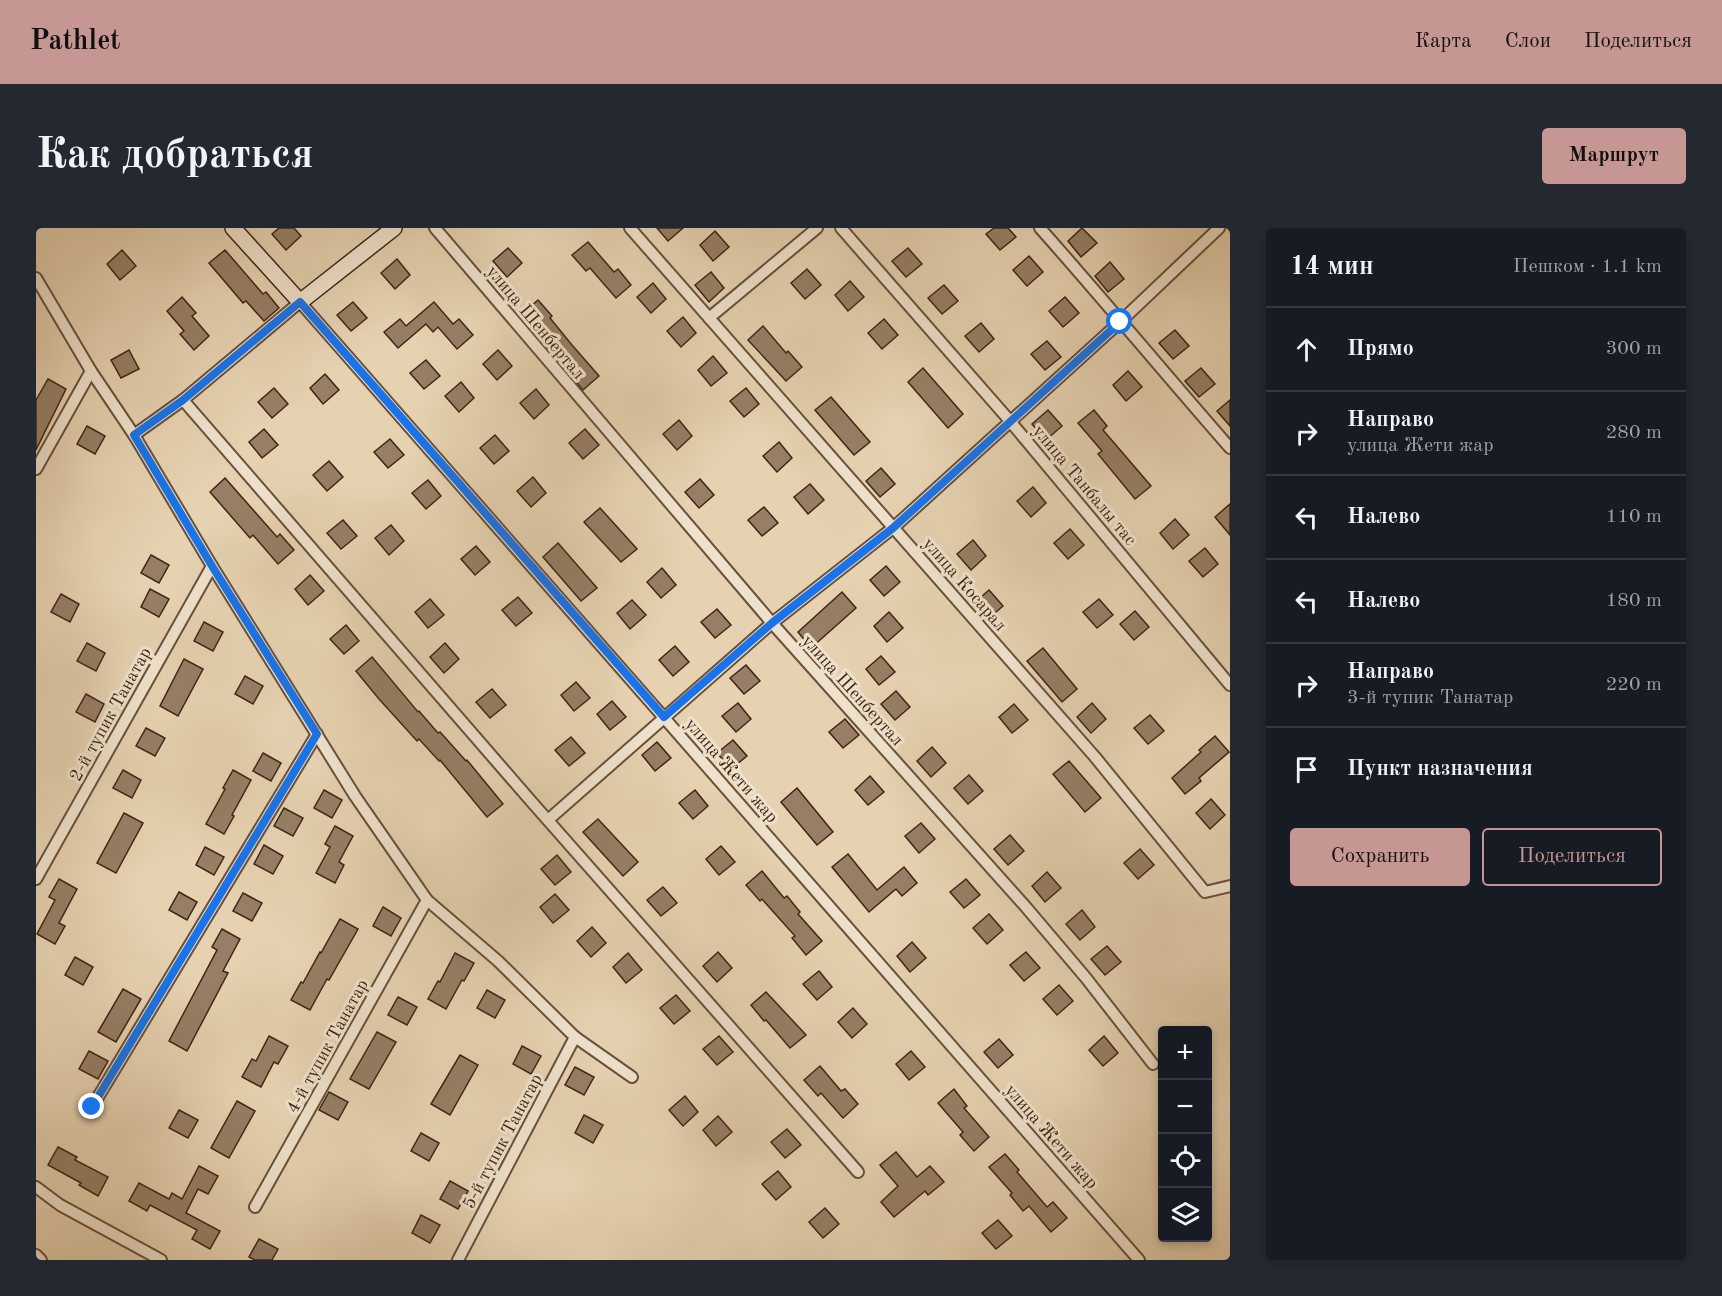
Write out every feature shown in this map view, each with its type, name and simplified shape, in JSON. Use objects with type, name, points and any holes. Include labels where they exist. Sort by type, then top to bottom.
[{"type":"street","points":[[233,228],[300,302]]},
{"type":"street","points":[[134,435],[183,400],[300,302],[394,228]]},
{"type":"street","name":"улица Шенбертал","points":[[435,228],[772,623],[1032,915],[1086,978],[1153,1064]]},
{"type":"street","name":"улица Косарал","points":[[630,228],[1095,757],[1205,892],[1230,886]]},
{"type":"street","points":[[709,318],[816,228]]},
{"type":"street","name":"улица Танбалы тас","points":[[841,228],[1010,421],[1230,685]]},
{"type":"street","points":[[1040,228],[1230,448]]},
{"type":"street","points":[[548,820],[772,623],[893,528],[1120,322],[1219,228]]},
{"type":"street","points":[[36,278],[91,371],[134,435],[212,566],[355,796],[427,900],[498,961],[575,1037],[632,1077]]},
{"type":"street","name":"улица Жети жар","points":[[300,302],[1138,1260]]},
{"type":"street","points":[[36,469],[91,371]]},
{"type":"street","points":[[183,400],[858,1172]]},
{"type":"street","name":"2-й тупик Танатар","points":[[36,879],[212,566]]},
{"type":"street","points":[[92,1107],[317,734]]},
{"type":"street","name":"4-й тупик Танатар","points":[[255,1207],[427,900]]},
{"type":"street","name":"5-й тупик Танатар","points":[[458,1260],[575,1037]]},
{"type":"street","points":[[36,1187],[60,1205],[161,1260]]},
{"type":"street","points":[[36,1255],[41,1260]]},
{"type":"building","points":[[279,228],[294,228],[301,236],[286,250],[272,234]]},
{"type":"building","points":[[657,228],[683,228],[668,241]]},
{"type":"building","points":[[994,228],[1008,228],[1016,237],[1000,250],[986,234]]},
{"type":"building","points":[[1082,228],[1097,243],[1081,257],[1068,241]]},
{"type":"building","points":[[715,231],[729,247],[713,261],[700,245]]},
{"type":"building","points":[[588,242],[614,272],[618,269],[631,285],[616,298],[590,268],[586,271],[572,255]]},
{"type":"building","points":[[508,248],[522,263],[507,277],[493,261]]},
{"type":"building","points":[[908,248],[922,264],[906,277],[892,261]]},
{"type":"building","points":[[122,250],[136,266],[120,280],[107,264]]},
{"type":"building","points":[[225,250],[263,294],[266,292],[279,308],[264,321],[246,301],[243,303],[209,263]]},
{"type":"building","points":[[1029,256],[1043,272],[1027,286],[1013,270]]},
{"type":"building","points":[[397,259],[410,275],[395,289],[381,273]]},
{"type":"building","points":[[1110,262],[1124,279],[1108,292],[1095,276]]},
{"type":"building","points":[[807,269],[821,285],[805,299],[791,283]]},
{"type":"building","points":[[711,272],[724,288],[709,302],[695,285]]},
{"type":"building","points":[[850,281],[864,297],[848,311],[835,295]]},
{"type":"building","points":[[653,283],[666,299],[651,313],[637,297]]},
{"type":"building","points":[[944,285],[958,301],[942,314],[928,298]]},
{"type":"building","points":[[182,297],[196,313],[192,316],[209,336],[194,350],[180,334],[184,331],[167,311]]},
{"type":"building","points":[[1065,297],[1079,313],[1063,327],[1049,311]]},
{"type":"building","points":[[538,300],[552,316],[550,318],[599,376],[583,390],[522,314]]},
{"type":"building","points":[[353,302],[367,318],[351,331],[337,315]]},
{"type":"building","points":[[434,302],[453,324],[459,319],[473,335],[457,349],[438,327],[433,332],[426,324],[398,348],[384,332],[400,319],[406,326]]},
{"type":"building","points":[[683,317],[696,333],[681,347],[667,331]]},
{"type":"building","points":[[884,319],[898,335],[882,349],[868,333]]},
{"type":"building","points":[[981,323],[994,339],[979,352],[965,336]]},
{"type":"building","points":[[763,326],[786,353],[788,351],[802,367],[786,381],[748,340]]},
{"type":"building","points":[[1175,330],[1189,346],[1173,359],[1159,343]]},
{"type":"building","points":[[1047,341],[1061,357],[1045,370],[1031,354]]},
{"type":"building","points":[[129,350],[139,369],[121,378],[111,360]]},
{"type":"building","points":[[498,350],[512,366],[497,380],[483,364]]},
{"type":"building","points":[[713,356],[727,373],[711,386],[698,370]]},
{"type":"building","points":[[426,360],[440,376],[424,389],[410,373]]},
{"type":"building","points":[[923,368],[963,414],[948,428],[908,382]]},
{"type":"building","points":[[1201,368],[1215,384],[1199,397],[1185,381]]},
{"type":"building","points":[[1128,371],[1142,387],[1126,401],[1113,385]]},
{"type":"building","points":[[325,374],[339,390],[323,404],[310,388]]},
{"type":"building","points":[[48,379],[66,389],[36,450],[36,400]]},
{"type":"building","points":[[461,382],[474,398],[459,412],[445,396]]},
{"type":"building","points":[[274,388],[288,404],[272,418],[258,402]]},
{"type":"building","points":[[746,388],[759,404],[744,417],[730,401]]},
{"type":"building","points":[[536,389],[549,405],[534,419],[520,403]]},
{"type":"building","points":[[831,397],[870,442],[854,455],[815,410]]},
{"type":"building","points":[[1230,400],[1230,426],[1217,411]]},
{"type":"building","points":[[1048,410],[1062,426],[1046,440],[1032,424]]},
{"type":"building","points":[[1094,410],[1107,426],[1103,430],[1151,486],[1135,499],[1098,454],[1102,451],[1078,423]]},
{"type":"building","points":[[679,420],[692,436],[677,450],[663,434]]},
{"type":"building","points":[[87,426],[105,436],[95,454],[77,444]]},
{"type":"building","points":[[264,429],[278,445],[262,458],[249,442]]},
{"type":"building","points":[[585,429],[599,445],[583,459],[569,443]]},
{"type":"building","points":[[495,435],[509,451],[494,464],[480,448]]},
{"type":"building","points":[[390,439],[404,455],[388,468],[374,452]]},
{"type":"building","points":[[779,442],[792,458],[777,472],[763,456]]},
{"type":"building","points":[[329,461],[343,477],[327,491],[313,475]]},
{"type":"building","points":[[881,468],[895,484],[880,497],[866,481]]},
{"type":"building","points":[[533,477],[546,493],[531,507],[517,491]]},
{"type":"building","points":[[225,478],[277,537],[280,534],[294,550],[278,564],[253,535],[250,538],[210,492]]},
{"type":"building","points":[[700,479],[714,495],[699,508],[685,492]]},
{"type":"building","points":[[428,480],[441,496],[426,509],[412,493]]},
{"type":"building","points":[[810,484],[824,500],[808,514],[794,497]]},
{"type":"building","points":[[1033,487],[1046,503],[1031,517],[1017,501]]},
{"type":"building","points":[[1230,504],[1230,535],[1215,517]]},
{"type":"building","points":[[764,507],[778,523],[762,536],[748,520]]},
{"type":"building","points":[[600,508],[637,549],[621,562],[584,522]]},
{"type":"building","points":[[1175,519],[1189,535],[1173,549],[1160,533]]},
{"type":"building","points":[[343,520],[357,536],[341,549],[327,533]]},
{"type":"building","points":[[391,525],[404,541],[389,555],[375,538]]},
{"type":"building","points":[[1070,529],[1084,545],[1068,559],[1054,543]]},
{"type":"building","points":[[973,540],[986,556],[971,570],[957,554]]},
{"type":"building","points":[[558,543],[597,588],[581,601],[543,557]]},
{"type":"building","points":[[476,546],[490,562],[475,575],[461,559]]},
{"type":"building","points":[[1205,548],[1218,564],[1203,577],[1189,561]]},
{"type":"building","points":[[151,555],[169,565],[159,583],[141,573]]},
{"type":"building","points":[[886,566],[900,582],[884,596],[870,580]]},
{"type":"building","points":[[662,568],[676,585],[661,598],[647,582]]},
{"type":"building","points":[[310,575],[324,591],[308,605],[295,589]]},
{"type":"building","points":[[150,589],[169,599],[159,617],[141,607]]},
{"type":"building","points":[[989,590],[1003,606],[987,620],[973,604]]},
{"type":"building","points":[[842,592],[856,608],[811,648],[798,632]]},
{"type":"building","points":[[61,594],[79,604],[70,622],[51,612]]},
{"type":"building","points":[[518,597],[532,613],[516,626],[502,610]]},
{"type":"building","points":[[430,599],[444,615],[428,628],[415,612]]},
{"type":"building","points":[[1099,599],[1113,615],[1097,628],[1083,612]]},
{"type":"building","points":[[632,600],[646,615],[630,629],[617,613]]},
{"type":"building","points":[[717,609],[731,625],[715,638],[701,622]]},
{"type":"building","points":[[1135,611],[1149,627],[1134,640],[1120,624]]},
{"type":"building","points":[[889,612],[903,628],[887,642],[874,626]]},
{"type":"building","points":[[204,622],[223,632],[213,651],[194,641]]},
{"type":"building","points":[[346,625],[359,641],[344,654],[330,639]]},
{"type":"building","points":[[87,643],[105,653],[96,671],[77,661]]},
{"type":"building","points":[[445,643],[459,659],[444,673],[430,657]]},
{"type":"building","points":[[675,646],[689,662],[673,676],[659,660]]},
{"type":"building","points":[[1043,648],[1077,689],[1062,702],[1027,661]]},
{"type":"building","points":[[881,656],[895,672],[879,685],[866,669]]},
{"type":"building","points":[[372,657],[418,712],[467,760],[503,804],[487,817],[440,760],[419,739],[417,741],[356,671]]},
{"type":"building","points":[[184,659],[203,669],[178,716],[160,706]]},
{"type":"building","points":[[746,665],[760,681],[744,694],[730,678]]},
{"type":"building","points":[[245,676],[263,686],[253,704],[235,694]]},
{"type":"building","points":[[576,682],[590,698],[574,711],[561,695]]},
{"type":"building","points":[[492,689],[506,705],[490,718],[476,702]]},
{"type":"building","points":[[896,691],[910,707],[895,720],[881,704]]},
{"type":"building","points":[[86,694],[104,704],[95,722],[76,712]]},
{"type":"building","points":[[612,701],[626,717],[610,730],[597,714]]},
{"type":"building","points":[[738,703],[751,719],[736,732],[722,716]]},
{"type":"building","points":[[1092,703],[1106,719],[1091,733],[1077,717]]},
{"type":"building","points":[[1014,704],[1028,720],[1012,733],[999,717]]},
{"type":"building","points":[[1150,715],[1164,731],[1148,744],[1134,728]]},
{"type":"building","points":[[845,719],[859,735],[843,748],[829,732]]},
{"type":"building","points":[[146,728],[165,738],[155,756],[136,746]]},
{"type":"building","points":[[1215,736],[1229,752],[1199,778],[1201,781],[1185,794],[1172,778]]},
{"type":"building","points":[[571,737],[585,753],[569,766],[555,750]]},
{"type":"building","points":[[733,740],[747,756],[731,769],[717,753]]},
{"type":"building","points":[[657,742],[671,758],[655,771],[642,755]]},
{"type":"building","points":[[932,747],[946,763],[931,777],[917,761]]},
{"type":"building","points":[[263,753],[281,763],[271,781],[253,771]]},
{"type":"building","points":[[1069,761],[1101,798],[1085,812],[1053,774]]},
{"type":"building","points":[[123,770],[141,780],[132,798],[113,788]]},
{"type":"building","points":[[233,770],[251,780],[224,834],[206,824]]},
{"type":"building","points":[[969,775],[983,791],[968,804],[954,788]]},
{"type":"building","points":[[870,776],[884,792],[868,805],[855,790]]},
{"type":"building","points":[[797,788],[833,832],[817,845],[781,802]]},
{"type":"building","points":[[324,790],[342,800],[332,818],[314,808]]},
{"type":"building","points":[[695,790],[708,806],[693,819],[679,803]]},
{"type":"building","points":[[1211,799],[1225,815],[1210,829],[1196,813]]},
{"type":"building","points":[[284,808],[303,818],[293,836],[274,826]]},
{"type":"building","points":[[124,813],[143,823],[116,873],[97,863]]},
{"type":"building","points":[[598,819],[638,862],[623,876],[583,832]]},
{"type":"building","points":[[921,823],[935,839],[919,853],[905,836]]},
{"type":"building","points":[[335,826],[353,836],[339,862],[344,865],[335,883],[316,873],[330,847],[325,844]]},
{"type":"building","points":[[1010,835],[1024,851],[1008,865],[994,849]]},
{"type":"building","points":[[264,845],[283,856],[273,874],[254,864]]},
{"type":"building","points":[[721,846],[735,862],[719,875],[706,859]]},
{"type":"building","points":[[205,847],[224,857],[214,875],[196,865]]},
{"type":"building","points":[[1140,849],[1154,865],[1138,879],[1124,863]]},
{"type":"building","points":[[848,854],[877,890],[904,867],[917,883],[902,896],[896,889],[869,912],[832,867]]},
{"type":"building","points":[[557,855],[571,872],[555,885],[541,869]]},
{"type":"building","points":[[762,871],[784,898],[787,896],[800,912],[798,914],[822,941],[806,955],[792,938],[795,936],[762,899],[760,901],[746,885]]},
{"type":"building","points":[[1047,872],[1061,888],[1045,902],[1032,886]]},
{"type":"building","points":[[59,879],[77,889],[59,923],[65,926],[55,944],[37,934],[55,900],[49,897]]},
{"type":"building","points":[[966,879],[980,895],[964,908],[950,892]]},
{"type":"building","points":[[663,887],[677,903],[661,916],[647,900]]},
{"type":"building","points":[[179,892],[197,902],[187,920],[169,910]]},
{"type":"building","points":[[243,893],[262,903],[252,921],[233,911]]},
{"type":"building","points":[[555,894],[569,910],[553,923],[540,907]]},
{"type":"building","points":[[383,907],[401,918],[391,936],[373,926]]},
{"type":"building","points":[[1082,910],[1095,927],[1080,940],[1066,924]]},
{"type":"building","points":[[989,914],[1003,930],[987,944],[973,928]]},
{"type":"building","points":[[340,919],[358,929],[310,1010],[291,1000]]},
{"type":"building","points":[[592,927],[606,943],[591,957],[577,941]]},
{"type":"building","points":[[222,929],[240,939],[223,971],[228,973],[187,1051],[169,1041],[217,950],[212,947]]},
{"type":"building","points":[[912,942],[926,958],[910,972],[897,956]]},
{"type":"building","points":[[1107,946],[1121,962],[1105,975],[1091,959]]},
{"type":"building","points":[[718,952],[732,968],[717,982],[703,966]]},
{"type":"building","points":[[1026,952],[1040,968],[1024,981],[1010,965]]},
{"type":"building","points":[[455,953],[474,963],[446,1009],[428,999]]},
{"type":"building","points":[[628,953],[642,970],[626,983],[613,967]]},
{"type":"building","points":[[75,957],[93,967],[83,985],[65,975]]},
{"type":"building","points":[[819,971],[832,987],[817,1000],[803,984]]},
{"type":"building","points":[[1059,985],[1073,1001],[1057,1015],[1043,999]]},
{"type":"building","points":[[123,989],[141,999],[116,1042],[98,1032]]},
{"type":"building","points":[[487,990],[505,1000],[495,1018],[477,1008]]},
{"type":"building","points":[[766,992],[806,1035],[790,1048],[751,1005]]},
{"type":"building","points":[[676,995],[690,1011],[674,1024],[660,1008]]},
{"type":"building","points":[[398,997],[417,1007],[407,1025],[388,1015]]},
{"type":"building","points":[[853,1008],[867,1024],[852,1038],[838,1022]]},
{"type":"building","points":[[377,1032],[396,1042],[369,1089],[350,1079]]},
{"type":"building","points":[[269,1036],[288,1046],[278,1064],[274,1062],[261,1087],[242,1077],[252,1059],[256,1061]]},
{"type":"building","points":[[719,1036],[733,1052],[717,1065],[703,1049]]},
{"type":"building","points":[[1104,1036],[1118,1053],[1103,1066],[1089,1050]]},
{"type":"building","points":[[999,1039],[1013,1055],[998,1068],[984,1052]]},
{"type":"building","points":[[522,1046],[541,1056],[531,1074],[513,1064]]},
{"type":"building","points":[[89,1051],[108,1061],[98,1079],[79,1069]]},
{"type":"building","points":[[911,1051],[925,1067],[909,1080],[896,1064]]},
{"type":"building","points":[[460,1055],[478,1065],[450,1115],[431,1104]]},
{"type":"building","points":[[820,1066],[841,1091],[845,1089],[858,1104],[843,1118],[821,1093],[818,1096],[804,1080]]},
{"type":"building","points":[[575,1067],[594,1077],[584,1095],[565,1085]]},
{"type":"building","points":[[954,1089],[967,1106],[964,1108],[989,1137],[974,1151],[960,1135],[963,1132],[938,1103]]},
{"type":"building","points":[[329,1092],[348,1102],[338,1120],[319,1110]]},
{"type":"building","points":[[685,1096],[698,1112],[683,1126],[669,1110]]},
{"type":"building","points":[[237,1101],[255,1111],[229,1158],[211,1148]]},
{"type":"building","points":[[179,1110],[198,1120],[188,1138],[169,1128]]},
{"type":"building","points":[[584,1115],[603,1125],[593,1143],[575,1133]]},
{"type":"building","points":[[718,1116],[732,1132],[716,1146],[703,1130]]},
{"type":"building","points":[[787,1129],[801,1145],[785,1158],[771,1142]]},
{"type":"building","points":[[421,1133],[439,1143],[429,1161],[411,1151]]},
{"type":"building","points":[[58,1147],[77,1157],[75,1160],[108,1177],[98,1196],[79,1185],[81,1183],[48,1165]]},
{"type":"building","points":[[896,1152],[917,1177],[930,1166],[944,1182],[928,1195],[925,1191],[894,1217],[881,1202],[898,1186],[880,1165]]},
{"type":"building","points":[[1005,1154],[1047,1207],[1053,1202],[1067,1218],[1051,1232],[1029,1206],[1023,1211],[1010,1195],[1012,1193],[989,1167]]},
{"type":"building","points":[[199,1166],[218,1176],[208,1194],[198,1189],[186,1213],[220,1231],[210,1249],[192,1239],[197,1230],[150,1205],[147,1211],[129,1201],[139,1183],[169,1199],[172,1193],[182,1199]]},
{"type":"building","points":[[778,1171],[791,1187],[776,1200],[762,1184]]},
{"type":"building","points":[[450,1181],[468,1191],[458,1209],[440,1199]]},
{"type":"building","points":[[825,1208],[839,1224],[823,1238],[809,1222]]},
{"type":"building","points":[[421,1215],[440,1225],[430,1243],[412,1233]]},
{"type":"building","points":[[998,1220],[1012,1236],[996,1249],[982,1233]]},
{"type":"building","points":[[259,1239],[278,1249],[272,1260],[255,1260],[249,1257]]},
{"type":"route","points":[[92,1107],[317,734],[212,566],[134,435],[183,400],[300,302],[664,717],[772,623],[893,528],[1120,322]]}]
